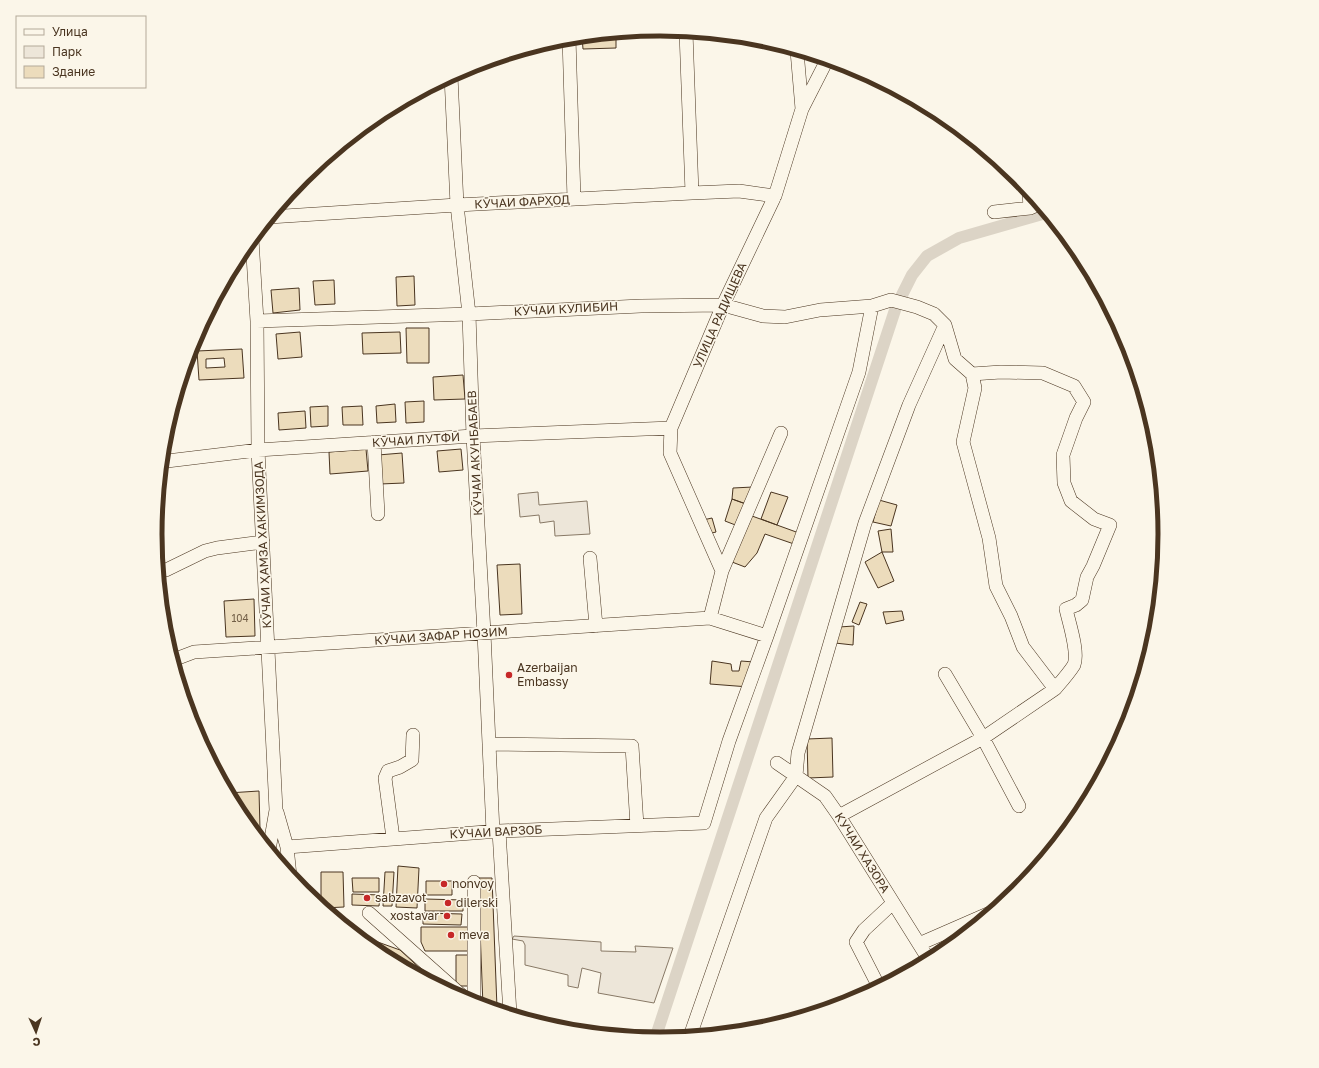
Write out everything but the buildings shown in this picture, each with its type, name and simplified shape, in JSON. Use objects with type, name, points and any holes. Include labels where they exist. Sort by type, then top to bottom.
[{"type":"street","points":[[686,37],[692,193]]},
{"type":"street","points":[[569,45],[574,199]]},
{"type":"street","points":[[797,56],[802,109]]},
{"type":"street","name":"УЛИЦА РАДИЩЕВА","points":[[722,571],[670,453],[671,428],[723,305],[775,196],[802,109],[825,64]]},
{"type":"street","name":"КӮЧАИ АКУНБАБАЕВ","points":[[451,82],[456,205],[469,314],[473,436],[489,744],[510,1009]]},
{"type":"street","name":"КӮЧАИ ФАРҲОД","points":[[276,217],[456,205],[738,191],[775,196]]},
{"type":"street","points":[[994,212],[1034,206]]},
{"type":"street","name":"КӮЧАИ ҲАМЗА ХАКИМЗОДА","points":[[252,247],[257,321],[258,450],[276,810],[270,844]]},
{"type":"street","name":"КӮЧАИ КУЛИБИН","points":[[257,321],[469,314],[641,306],[723,305],[763,316],[785,317],[820,310],[872,306],[891,300],[917,307],[934,314],[944,326]]},
{"type":"street","points":[[781,433],[722,571],[710,618],[767,636],[859,372],[872,306]]},
{"type":"street","points":[[944,326],[955,359],[972,374],[975,388],[963,442],[989,538],[996,586],[1011,616],[1023,647],[1055,690]]},
{"type":"street","points":[[692,1031],[766,818],[796,776],[798,753],[865,523],[908,405],[944,326]]},
{"type":"street","points":[[839,816],[983,738],[1055,690],[1074,664],[1075,654],[1073,638],[1066,610],[1082,600],[1087,577],[1110,525],[1094,519],[1071,501],[1064,483],[1063,455],[1076,418],[1084,402],[1074,386],[1043,373],[1001,372],[972,374]]},
{"type":"street","name":"КӮЧАИ ЛУТФӢ","points":[[168,459],[258,450],[374,442],[473,436],[671,428]]},
{"type":"street","points":[[374,442],[378,514]]},
{"type":"street","points":[[166,570],[205,551],[263,542]]},
{"type":"street","points":[[590,558],[596,626]]},
{"type":"street","name":"КӮЧАИ ЗАФАР НОЗИМ","points":[[177,658],[194,652],[710,618]]},
{"type":"street","name":"КӮЧАИ ВАРЗОБ","points":[[287,847],[496,831],[704,823],[729,741],[767,636]]},
{"type":"street","points":[[945,674],[983,738],[1019,806]]},
{"type":"street","points":[[393,838],[385,778],[388,771],[400,767],[412,760],[413,736]]},
{"type":"street","points":[[489,744],[632,746],[637,826]]},
{"type":"street","name":"КУЧАИ ХАЗОРА","points":[[777,763],[825,796],[925,954]]},
{"type":"street","points":[[276,810],[287,847],[289,866]]},
{"type":"street","points":[[474,882],[474,996]]},
{"type":"street","points":[[877,982],[856,942],[864,930],[893,903]]},
{"type":"street","points":[[369,914],[451,986]]},
{"type":"street","points":[[919,944],[973,920]]},
{"type":"green space","points":[[538,492],[539,505],[587,501],[590,534],[555,536],[554,521],[540,523],[539,515],[520,517],[518,494]]},
{"type":"green space","points":[[514,936],[601,942],[601,951],[636,952],[635,946],[673,948],[654,1003],[598,993],[601,973],[582,968],[578,988],[568,986],[568,975],[525,965],[525,945],[523,941],[512,939]]},
{"type":"waterway","points":[[657,1032],[896,307],[912,275],[927,256],[959,238],[1041,214]]},
{"type":"place","name":"Azerbaijan Embassy","points":[[509,675]]},
{"type":"place","name":"nonvoy","points":[[444,884]]},
{"type":"place","name":"sabzavot","points":[[367,898]]},
{"type":"place","name":"dilerski","points":[[448,903]]},
{"type":"place","name":"xostavar","points":[[447,916]]},
{"type":"place","name":"meva","points":[[451,935]]}]
